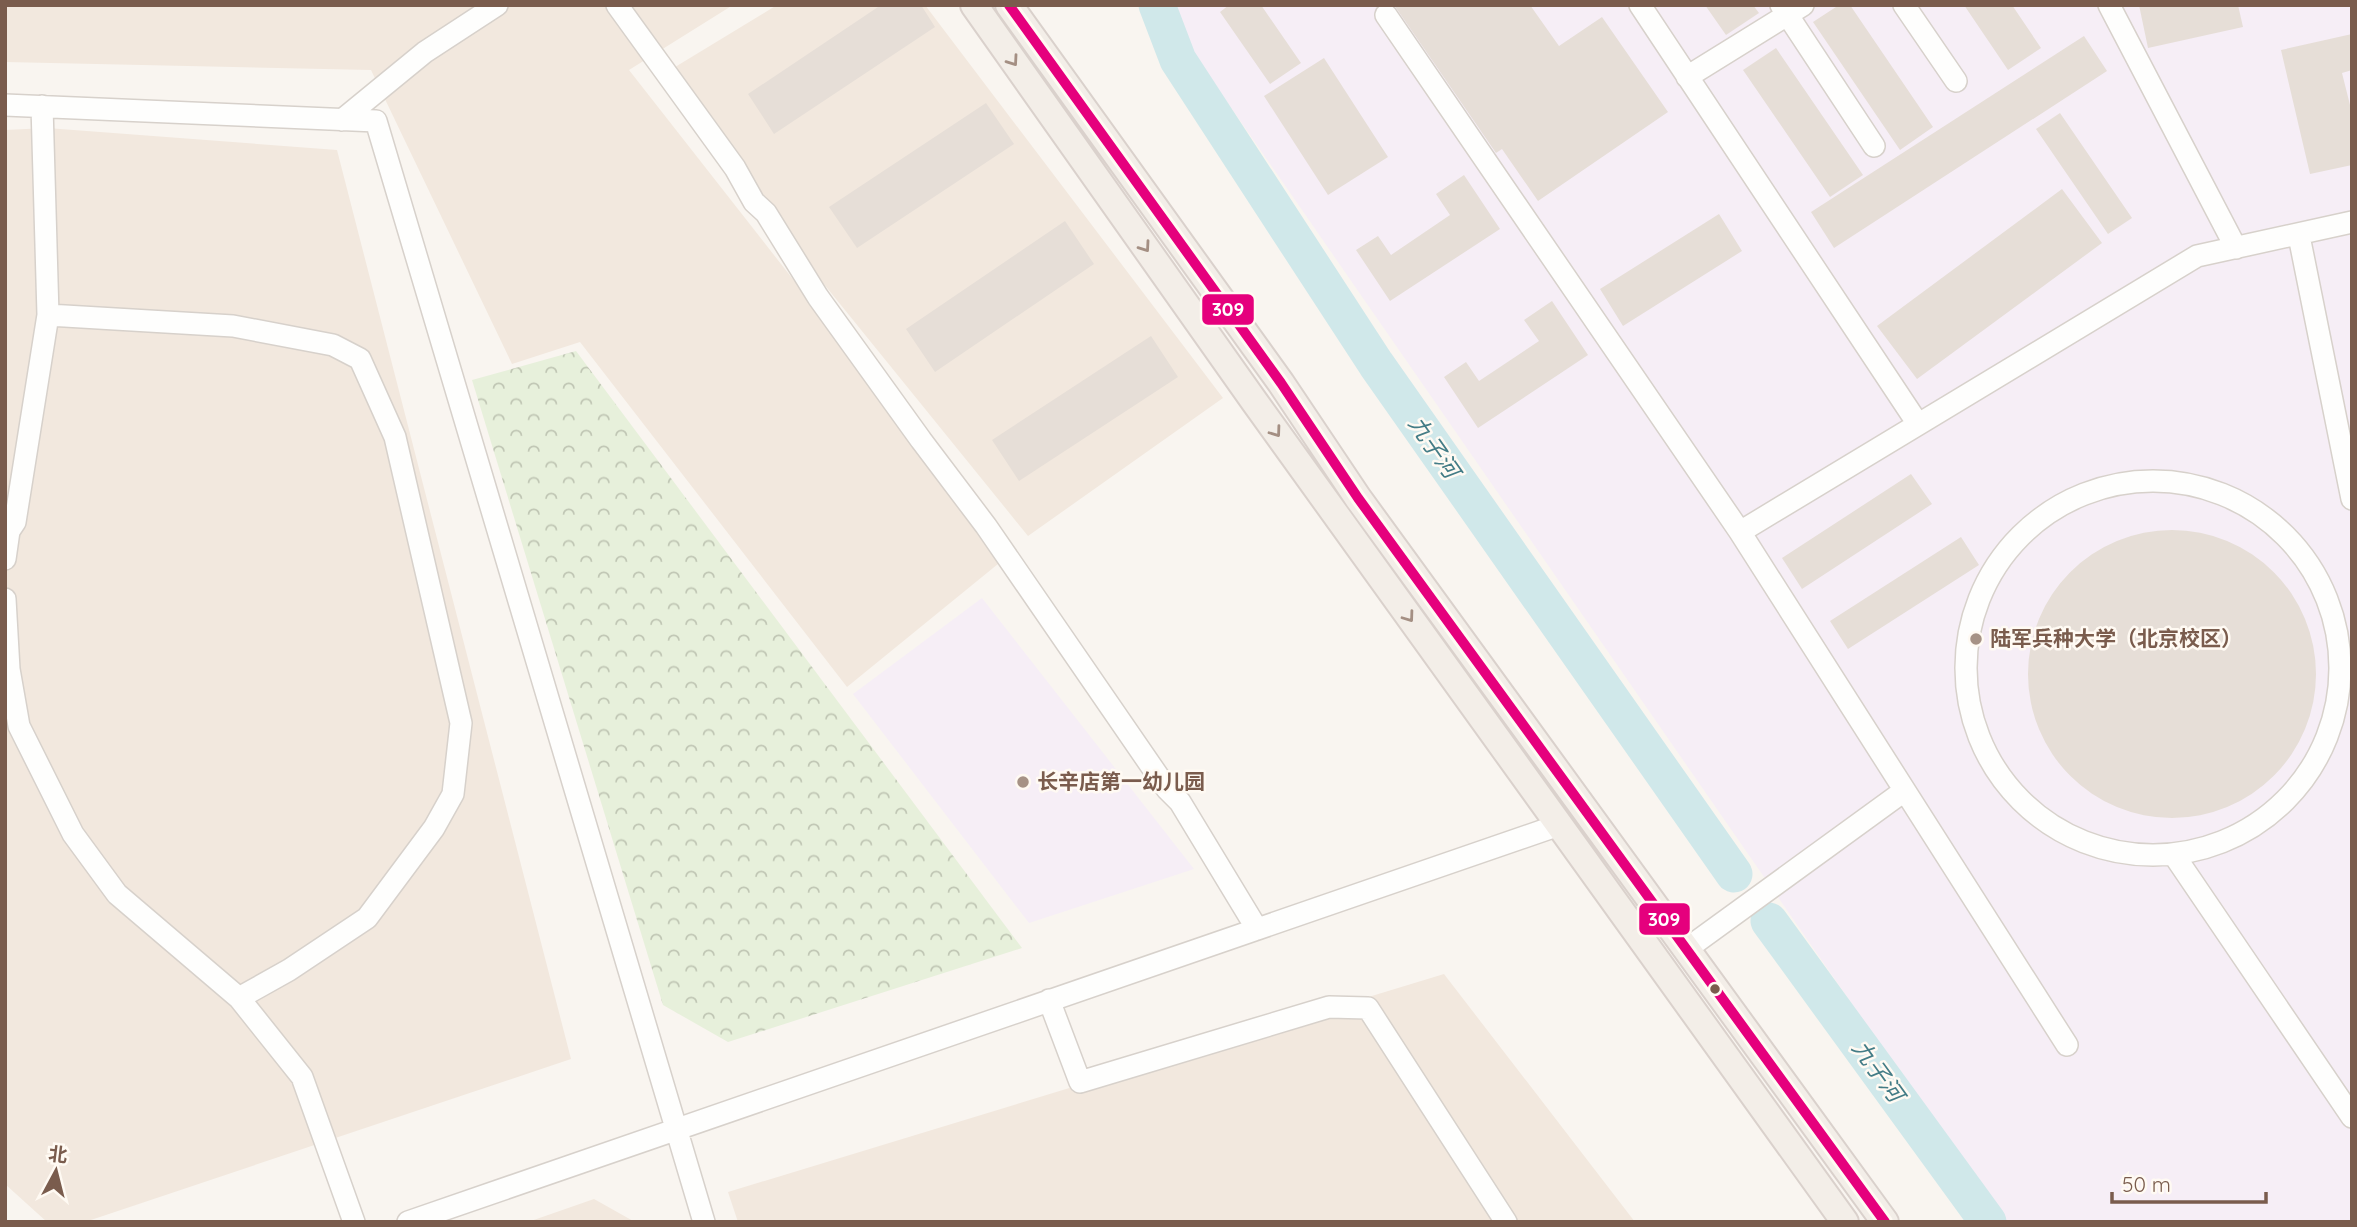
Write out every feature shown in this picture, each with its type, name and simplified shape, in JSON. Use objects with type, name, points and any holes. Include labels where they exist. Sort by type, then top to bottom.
[{"type":"main road","points":[[974,5],[1845,1222]]},
{"type":"main road","points":[[1012,6],[1281,383],[1358,498],[1885,1222]]},
{"type":"street","points":[[342,120],[425,52],[497,5]]},
{"type":"street","points":[[617,5],[736,168],[754,202],[766,214],[818,297],[986,526],[1167,789],[1180,802],[1257,929]]},
{"type":"street","points":[[1640,5],[1918,425]]},
{"type":"street","points":[[1905,5],[1956,81]]},
{"type":"street","points":[[2109,5],[2236,248]]},
{"type":"street","points":[[1687,76],[1791,8],[1874,146]]},
{"type":"street","points":[[1387,15],[1740,532],[2067,1045]]},
{"type":"street","points":[[5,105],[376,121],[705,1222]]},
{"type":"street","points":[[5,559],[9,531],[15,522],[48,315],[42,106]]},
{"type":"street","points":[[1740,532],[2197,256],[2300,236],[2352,222]]},
{"type":"street","points":[[2300,236],[2352,499]]},
{"type":"street","points":[[48,315],[233,326],[333,345],[360,359],[395,437],[461,723],[453,794],[434,828],[366,918],[289,970],[239,998]]},
{"type":"street","points":[[2174,481],[2232,498],[2253,511],[2283,532],[2320,580],[2339,638],[2339,699],[2320,756],[2283,805],[2233,839],[2174,855],[2110,852],[2051,827],[2004,784],[1973,728],[1964,665],[1975,603],[2008,547],[2056,506],[2113,484],[2174,481]]},
{"type":"street","points":[[5,599],[9,669],[19,726],[73,834],[117,894],[239,998],[302,1077],[354,1222]]},
{"type":"street","points":[[1688,948],[1904,791]]},
{"type":"street","points":[[408,1222],[1559,825]]},
{"type":"street","points":[[2174,855],[2352,1117]]},
{"type":"street","points":[[1049,1000],[1080,1082],[1329,1007],[1368,1008],[1506,1222]]},
{"type":"shaded area","points":[[5,5],[733,5],[629,70],[1009,555],[847,687],[580,342],[512,364],[371,70],[5,62]]},
{"type":"shaded area","points":[[777,5],[925,5],[1223,398],[1028,536],[657,78]]},
{"type":"shaded area","name":"陆军兵种大学（北京校区）","points":[[1176,5],[2352,5],[2352,1222],[2003,1222],[1196,57]]},
{"type":"shaded area","points":[[47,128],[337,150],[571,1059],[85,1222],[47,1222],[5,1184],[5,130]]},
{"type":"shaded area","name":"长辛店第一幼儿园","points":[[982,598],[1194,869],[1029,923],[853,694]]},
{"type":"shaded area","points":[[1444,974],[1635,1222],[738,1222],[728,1192]]},
{"type":"shaded area","points":[[594,1199],[635,1222],[528,1222]]},
{"type":"green space","points":[[576,351],[1022,948],[728,1042],[663,1005],[472,380]]},
{"type":"building","points":[[881,5],[921,5],[935,27],[774,134],[748,94]]},
{"type":"building","points":[[1229,5],[1261,5],[1301,63],[1270,84],[1220,12]]},
{"type":"building","points":[[1394,5],[1530,5],[1559,46],[1602,17],[1668,112],[1538,201],[1502,149],[1496,153]]},
{"type":"building","points":[[1705,5],[1753,5],[1759,13],[1726,35]]},
{"type":"building","points":[[1839,5],[1850,5],[1933,127],[1900,150],[1813,22]]},
{"type":"building","points":[[1964,5],[2012,5],[2041,48],[2008,70]]},
{"type":"building","points":[[2139,5],[2238,5],[2243,27],[2148,48]]},
{"type":"building","points":[[2352,34],[2352,70],[2342,73],[2352,113],[2352,165],[2310,174],[2281,50]]},
{"type":"building","points":[[2084,36],[2107,71],[1834,248],[1811,212]]},
{"type":"building","points":[[1776,48],[1863,175],[1830,197],[1743,70]]},
{"type":"building","points":[[1324,58],[1388,157],[1328,195],[1264,96]]},
{"type":"building","points":[[986,103],[1014,144],[857,248],[829,207]]},
{"type":"building","points":[[2060,113],[2132,218],[2108,234],[2036,129]]},
{"type":"building","points":[[1464,175],[1500,229],[1390,301],[1356,250],[1378,236],[1391,255],[1450,215],[1436,194]]},
{"type":"building","points":[[2062,189],[2102,243],[1917,379],[1877,326]]},
{"type":"building","points":[[1719,214],[1742,251],[1623,326],[1600,289]]},
{"type":"building","points":[[1065,221],[1094,264],[935,372],[906,329]]},
{"type":"building","points":[[1552,301],[1588,355],[1478,428],[1444,377],[1466,362],[1479,381],[1539,341],[1524,320]]},
{"type":"building","points":[[1151,336],[1178,377],[1019,481],[992,440]]},
{"type":"building","points":[[1911,474],[1932,504],[1802,589],[1782,558]]},
{"type":"building","points":[[2172,530],[2200,533],[2227,541],[2252,554],[2274,572],[2292,594],[2305,619],[2313,646],[2316,674],[2313,702],[2305,729],[2292,754],[2274,776],[2252,794],[2227,807],[2200,815],[2172,818],[2144,815],[2117,807],[2092,794],[2070,776],[2052,754],[2039,729],[2031,702],[2028,674],[2031,646],[2039,619],[2052,594],[2070,572],[2092,554],[2117,541],[2144,533]]},
{"type":"building","points":[[1961,537],[1979,565],[1848,649],[1830,621]]},
{"type":"waterway","name":"九子河","points":[[1157,5],[1178,60],[1376,364],[1734,874]]},
{"type":"waterway","name":"九子河","points":[[1769,921],[1988,1222]]},
{"type":"transit line","name":"309","points":[[1009,5],[1281,383],[1358,498],[1885,1222]]},
{"type":"place","name":"陆军兵种大学（北京校区）","points":[[1976,639]]},
{"type":"place","name":"长辛店第一幼儿园","points":[[1023,782]]}]
